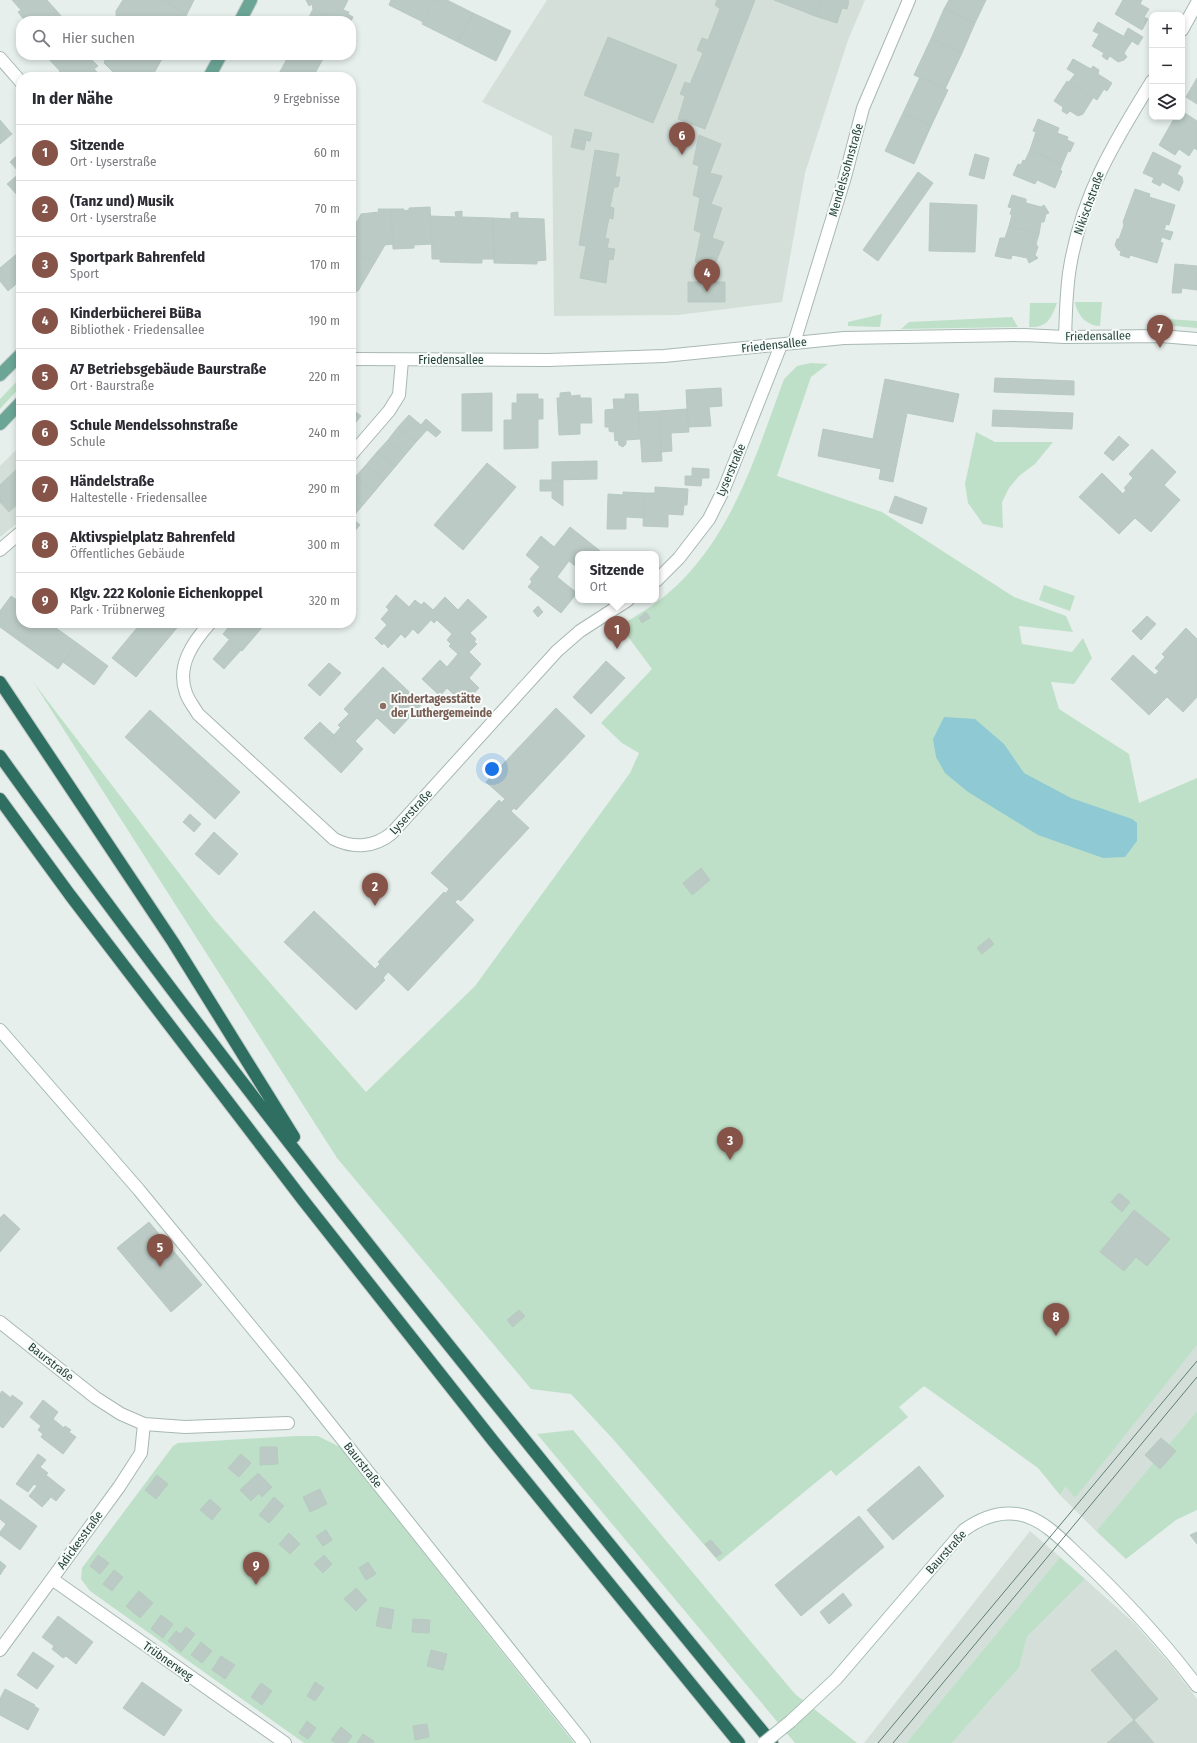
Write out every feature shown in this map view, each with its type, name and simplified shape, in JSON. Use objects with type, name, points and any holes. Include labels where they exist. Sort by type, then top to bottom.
[{"type":"highway","points":[[0,682],[173,942],[323,1186]]},
{"type":"highway","points":[[0,756],[137,943],[323,1186],[593,1524],[772,1743]]},
{"type":"highway","points":[[0,799],[70,895],[299,1194],[494,1442],[738,1743]]},
{"type":"main road","points":[[243,16],[251,0]]},
{"type":"main road","points":[[212,72],[218,60]]},
{"type":"main road","points":[[0,375],[16,359]]},
{"type":"main road","points":[[0,424],[16,407]]},
{"type":"street","name":"Mendelssohnstraße","points":[[794,343],[845,177],[864,108],[909,0]]},
{"type":"street","points":[[1185,24],[1197,2]]},
{"type":"street","points":[[0,58],[16,76]]},
{"type":"street","name":"Nikischstraße","points":[[1065,337],[1070,268],[1075,241],[1087,203],[1107,155],[1150,84]]},
{"type":"street","name":"Friedensallee","points":[[356,359],[540,360],[664,356],[844,338],[1024,335],[1065,337],[1138,336],[1197,339]]},
{"type":"street","name":"Lyserstraße","points":[[659,578],[679,558],[709,519],[724,489],[781,344]]},
{"type":"street","points":[[356,449],[389,411],[399,395],[402,360]]},
{"type":"street","points":[[0,550],[16,536]]},
{"type":"street","name":"Lyserstraße","points":[[206,628],[189,651],[183,676],[186,694],[198,714],[334,839],[360,846],[385,839],[392,833],[557,651],[580,631],[623,603]]},
{"type":"street","name":"Baurstraße","points":[[0,1030],[139,1190],[303,1390],[584,1743]]},
{"type":"street","name":"Baurstraße","points":[[0,1322],[96,1398],[121,1414],[144,1424],[185,1427],[288,1423]]},
{"type":"street","name":"Adickesstraße","points":[[0,1650],[141,1453],[144,1424]]},
{"type":"street","name":"Baurstraße","points":[[764,1743],[791,1721],[836,1679],[964,1530],[978,1520],[1002,1513],[1015,1514],[1029,1518],[1049,1529],[1066,1544],[1110,1585],[1178,1661],[1197,1686]]},
{"type":"street","name":"Trübnerweg","points":[[52,1579],[285,1743]]},
{"type":"shaded area","points":[[547,0],[865,0],[848,40],[805,173],[782,302],[678,315],[554,316],[552,136],[482,102]]},
{"type":"shaded area","points":[[16,450],[16,524],[0,537],[0,466]]},
{"type":"shaded area","points":[[1197,1327],[1197,1411],[1096,1531],[1060,1495]]},
{"type":"shaded area","points":[[1030,1531],[1060,1557],[906,1743],[864,1743]]},
{"type":"shaded area","points":[[1085,1579],[1135,1624],[1171,1665],[1197,1699],[1197,1743],[952,1743],[1019,1668],[1027,1637]]},
{"type":"green space","points":[[1075,302],[1102,302],[1100,326],[1095,326],[1083,319],[1076,307]]},
{"type":"green space","points":[[1030,303],[1057,303],[1053,314],[1048,321],[1040,326],[1029,327]]},
{"type":"green space","points":[[882,314],[880,327],[848,326],[848,322]]},
{"type":"green space","points":[[1012,317],[1018,327],[901,329],[909,322]]},
{"type":"green space","points":[[1154,318],[1197,321],[1197,328],[1153,324]]},
{"type":"green space","points":[[811,363],[828,364],[811,377],[777,476],[882,512],[1014,597],[1066,616],[1073,632],[1019,626],[1022,644],[1072,652],[1083,638],[1092,658],[1074,684],[1051,682],[1059,709],[1129,754],[1139,803],[1197,778],[1197,1345],[1075,1498],[1066,1487],[1060,1495],[1038,1468],[924,1386],[899,1407],[908,1417],[836,1476],[831,1470],[719,1562],[612,1438],[571,1394],[531,1389],[337,1158],[34,683],[214,919],[366,1092],[475,986],[630,773],[639,753],[622,743],[601,723],[652,669],[620,626],[655,603],[659,603],[659,600],[689,573],[708,549],[725,523],[739,495],[763,437],[784,379],[797,366]]},
{"type":"green space","points":[[16,382],[16,391],[0,409],[0,399]]},
{"type":"green space","points":[[976,432],[995,442],[1053,442],[1035,464],[1019,476],[1009,488],[1002,502],[1003,528],[983,524],[968,503],[965,484]]},
{"type":"green space","points":[[1044,585],[1075,596],[1070,611],[1039,600]]},
{"type":"green space","points":[[1197,1411],[1197,1510],[1176,1520],[1126,1559],[1096,1531]]},
{"type":"green space","points":[[573,1430],[795,1694],[857,1743],[795,1743],[537,1434]]},
{"type":"green space","points":[[318,1436],[340,1447],[574,1743],[304,1743],[90,1591],[81,1579],[82,1568],[173,1446],[178,1443]]},
{"type":"green space","points":[[1060,1557],[1085,1579],[1027,1637],[1019,1668],[952,1743],[906,1743]]},
{"type":"water","points":[[944,717],[975,719],[1004,744],[1024,773],[1071,798],[1132,819],[1137,823],[1137,841],[1125,857],[1103,858],[1038,835],[968,792],[945,773],[936,757],[933,739]]},
{"type":"building","points":[[12,0],[47,0],[61,16],[21,16],[18,12],[21,10]]},
{"type":"building","points":[[123,0],[163,0],[187,14],[186,16],[116,16],[116,11]]},
{"type":"building","points":[[163,0],[194,0],[187,14]]},
{"type":"building","points":[[306,0],[348,0],[343,10],[349,12],[348,14],[351,16],[326,16],[313,9],[312,4],[309,6]]},
{"type":"building","points":[[391,0],[434,0],[423,22],[389,5]]},
{"type":"building","points":[[434,0],[447,0],[473,13],[458,42],[422,24]]},
{"type":"building","points":[[717,0],[755,0],[705,129],[678,119],[685,96],[680,94],[685,82],[690,84],[703,53],[697,50],[702,38],[708,40],[720,9],[715,5]]},
{"type":"building","points":[[774,0],[821,0],[815,16]]},
{"type":"building","points":[[821,0],[849,1],[847,9],[842,8],[837,23],[815,16]]},
{"type":"building","points":[[949,0],[986,0],[975,23],[944,9]]},
{"type":"building","points":[[1123,0],[1142,0],[1140,4],[1149,9],[1144,17],[1148,19],[1142,30],[1115,14]]},
{"type":"building","points":[[313,9],[326,16],[310,16]]},
{"type":"building","points":[[944,9],[975,23],[962,53],[931,39]]},
{"type":"building","points":[[473,13],[511,31],[496,61],[458,42]]},
{"type":"building","points":[[1098,22],[1132,41],[1124,53],[1127,57],[1124,60],[1118,62],[1110,56],[1107,60],[1102,56],[1104,53],[1092,46],[1099,34],[1093,31]]},
{"type":"building","points":[[1128,28],[1143,37],[1138,45],[1124,36]]},
{"type":"building","points":[[608,37],[677,65],[653,123],[584,95]]},
{"type":"building","points":[[931,39],[962,53],[945,89],[914,75]]},
{"type":"building","points":[[1073,59],[1091,69],[1093,66],[1099,70],[1098,74],[1112,83],[1107,91],[1104,89],[1097,100],[1069,82],[1075,74],[1067,69]]},
{"type":"building","points":[[50,60],[92,60],[98,66],[94,69],[97,72],[59,72],[60,71]]},
{"type":"building","points":[[105,60],[161,60],[155,72],[113,72],[104,63]]},
{"type":"building","points":[[286,60],[322,60],[316,72],[290,72],[282,68]]},
{"type":"building","points":[[282,68],[290,72],[280,72]]},
{"type":"building","points":[[920,77],[948,90],[931,126],[903,113]]},
{"type":"building","points":[[1197,78],[1197,104],[1186,97]]},
{"type":"building","points":[[1067,81],[1093,98],[1083,114],[1078,116],[1070,111],[1067,114],[1062,111],[1063,107],[1054,101]]},
{"type":"building","points":[[903,113],[931,126],[914,164],[885,151]]},
{"type":"building","points":[[1185,113],[1197,121],[1197,150],[1194,148],[1189,156],[1179,149],[1175,155],[1159,145],[1173,120],[1185,120]]},
{"type":"building","points":[[1038,119],[1059,128],[1057,133],[1068,137],[1067,140],[1074,143],[1070,152],[1068,151],[1062,165],[1030,150],[1036,132],[1033,131]]},
{"type":"building","points":[[0,120],[12,134],[0,144]]},
{"type":"building","points":[[575,129],[592,133],[590,141],[573,137]]},
{"type":"building","points":[[699,135],[721,144],[710,173],[722,176],[711,204],[722,208],[712,238],[724,242],[713,269],[695,262],[701,233],[694,230],[700,198],[693,195],[699,166],[693,164]]},
{"type":"building","points":[[573,137],[586,140],[584,150],[571,147]]},
{"type":"building","points":[[595,150],[619,154],[615,177],[620,177],[618,187],[614,187],[610,207],[614,208],[613,219],[609,218],[605,238],[609,239],[607,248],[615,249],[613,260],[609,259],[606,283],[580,278],[586,246],[579,245]]},
{"type":"building","points":[[1030,150],[1062,165],[1060,170],[1062,171],[1055,188],[1037,180],[1035,184],[1013,175],[1018,164],[1021,165],[1023,160],[1025,161]]},
{"type":"building","points":[[1153,152],[1181,166],[1177,174],[1182,177],[1183,182],[1179,191],[1162,182],[1160,186],[1152,182],[1154,178],[1143,173]]},
{"type":"building","points":[[975,154],[989,158],[984,179],[969,175]]},
{"type":"building","points":[[16,157],[16,169],[10,162]]},
{"type":"building","points":[[918,172],[933,183],[878,261],[863,250]]},
{"type":"building","points":[[16,176],[16,194],[7,184]]},
{"type":"building","points":[[1135,189],[1150,194],[1149,197],[1175,205],[1169,225],[1166,224],[1164,230],[1173,232],[1170,240],[1162,237],[1160,242],[1163,243],[1157,263],[1130,255],[1129,258],[1120,255],[1121,251],[1118,250],[1115,245],[1124,225],[1123,222]]},
{"type":"building","points":[[1012,195],[1026,199],[1026,203],[1041,207],[1044,205],[1049,213],[1046,214],[1044,222],[1041,222],[1039,234],[1009,226],[1012,208],[1008,207]]},
{"type":"building","points":[[930,203],[977,205],[975,252],[929,251]]},
{"type":"building","points":[[430,207],[432,244],[414,245],[414,248],[393,249],[391,209],[404,209],[404,211],[409,210],[409,208]]},
{"type":"building","points":[[378,209],[391,209],[393,244],[385,245],[375,262],[356,252],[356,221],[357,222],[361,214],[379,212]]},
{"type":"building","points":[[462,211],[462,217],[493,218],[494,259],[482,259],[482,263],[475,263],[440,262],[440,259],[432,259],[431,216],[456,217],[455,212]]},
{"type":"building","points":[[518,212],[518,218],[544,219],[546,260],[537,261],[537,264],[494,263],[493,218],[511,219],[511,213]]},
{"type":"building","points":[[1009,226],[1039,234],[1036,244],[1038,247],[1035,255],[1038,258],[1029,263],[1027,258],[1012,255],[1011,259],[995,256],[1000,238],[1005,238]]},
{"type":"building","points":[[356,252],[375,262],[358,291],[356,291]]},
{"type":"building","points":[[16,255],[16,284],[8,291],[0,281],[0,268]]},
{"type":"building","points":[[1175,264],[1197,266],[1197,290],[1182,288],[1181,293],[1172,293]]},
{"type":"building","points":[[688,282],[725,282],[725,302],[688,302]]},
{"type":"building","points":[[995,378],[1074,381],[1074,395],[994,392]]},
{"type":"building","points":[[885,379],[959,394],[953,422],[907,413],[893,482],[879,479],[881,469],[818,456],[823,429],[873,439]]},
{"type":"building","points":[[721,388],[722,406],[709,407],[711,426],[688,427],[686,390]]},
{"type":"building","points":[[570,392],[571,396],[580,395],[580,398],[591,398],[592,423],[580,423],[580,434],[559,435],[557,398],[560,398],[560,393]]},
{"type":"building","points":[[492,393],[492,431],[462,431],[462,394]]},
{"type":"building","points":[[517,394],[538,394],[538,399],[543,399],[543,419],[538,419],[538,448],[504,449],[504,420],[512,420],[512,403],[517,403]]},
{"type":"building","points":[[625,394],[638,394],[640,439],[626,440],[626,444],[623,447],[619,445],[618,440],[615,441],[614,431],[609,431],[609,427],[605,427],[605,410],[614,409],[613,399],[625,399]]},
{"type":"building","points":[[687,409],[689,432],[671,433],[672,451],[661,452],[659,411]]},
{"type":"building","points":[[993,410],[1073,413],[1072,429],[992,426]]},
{"type":"building","points":[[659,411],[662,461],[642,462],[639,412]]},
{"type":"building","points":[[356,412],[361,416],[356,422]]},
{"type":"building","points":[[409,415],[427,430],[416,442],[398,427]]},
{"type":"building","points":[[426,419],[441,432],[436,437],[421,425]]},
{"type":"building","points":[[398,427],[416,442],[405,455],[388,440]]},
{"type":"building","points":[[1119,436],[1129,445],[1113,461],[1104,453]]},
{"type":"building","points":[[388,440],[405,455],[395,467],[377,452]]},
{"type":"building","points":[[1152,449],[1176,472],[1164,485],[1180,500],[1151,532],[1135,518],[1119,534],[1079,497],[1102,473],[1123,494],[1126,490],[1124,488],[1133,478],[1129,474]]},
{"type":"building","points":[[377,452],[395,467],[384,480],[366,465]]},
{"type":"building","points":[[597,461],[597,479],[552,480],[552,462]]},
{"type":"building","points":[[487,463],[516,487],[463,550],[434,525]]},
{"type":"building","points":[[366,465],[384,480],[374,492],[356,476]]},
{"type":"building","points":[[692,468],[709,469],[709,478],[702,478],[701,486],[685,485],[685,476],[692,476]]},
{"type":"building","points":[[16,470],[16,506],[9,512],[0,502],[0,485]]},
{"type":"building","points":[[356,476],[374,492],[363,505],[356,499]]},
{"type":"building","points":[[540,480],[552,480],[552,491],[540,491]]},
{"type":"building","points":[[552,480],[563,480],[563,506],[552,498]]},
{"type":"building","points":[[655,487],[688,489],[687,505],[684,505],[683,515],[668,514],[668,527],[643,526],[645,493],[655,493]]},
{"type":"building","points":[[623,492],[645,493],[644,518],[626,517],[626,529],[607,529],[608,494],[623,495]]},
{"type":"building","points":[[895,496],[927,508],[922,524],[889,512]]},
{"type":"building","points":[[356,499],[363,505],[356,513]]},
{"type":"building","points":[[356,521],[360,525],[356,529]]},
{"type":"building","points":[[570,527],[600,551],[575,551],[575,566],[569,561],[557,577],[575,591],[575,596],[561,613],[528,587],[532,582],[530,579],[540,567],[526,555],[541,536],[554,547]]},
{"type":"building","points":[[396,595],[409,607],[415,600],[421,605],[424,602],[433,610],[445,597],[458,610],[468,599],[487,617],[470,633],[476,639],[474,642],[477,644],[469,652],[481,664],[469,678],[479,688],[464,704],[447,688],[440,696],[422,679],[440,660],[447,667],[458,654],[449,646],[451,644],[447,640],[452,634],[437,620],[434,623],[431,620],[418,634],[413,629],[405,638],[401,634],[388,648],[384,643],[382,645],[375,638],[387,625],[381,619],[389,610],[386,607]]},
{"type":"building","points":[[11,596],[16,600],[16,628],[56,628],[77,643],[58,669],[0,627],[0,611]]},
{"type":"building","points":[[538,606],[543,612],[538,617],[533,611]]},
{"type":"building","points":[[646,612],[650,618],[642,623],[639,618]]},
{"type":"building","points":[[1147,616],[1156,624],[1141,640],[1132,631]]},
{"type":"building","points":[[137,628],[177,628],[136,677],[112,658]]},
{"type":"building","points":[[228,628],[262,628],[242,651],[223,634]]},
{"type":"building","points":[[1186,628],[1197,639],[1197,697],[1183,712],[1167,697],[1149,715],[1111,679],[1133,655],[1155,675],[1159,671],[1155,668],[1165,657],[1162,654]]},
{"type":"building","points":[[229,640],[241,650],[224,669],[213,659]]},
{"type":"building","points":[[77,643],[108,666],[94,685],[63,662]]},
{"type":"building","points":[[606,661],[625,678],[591,714],[573,697]]},
{"type":"building","points":[[329,663],[341,673],[320,696],[308,685]]},
{"type":"building","name":"Kindertagesstätte der Luthergemeinde","points":[[383,667],[422,704],[394,734],[377,718],[355,741],[338,725],[349,714],[344,709]]},
{"type":"building","points":[[556,708],[585,736],[516,810],[514,808],[511,811],[501,803],[505,799],[486,782]]},
{"type":"building","points":[[150,710],[240,792],[215,819],[125,737]]},
{"type":"building","points":[[320,722],[335,736],[319,752],[304,738]]},
{"type":"building","points":[[341,727],[363,749],[341,773],[319,752]]},
{"type":"building","points":[[499,800],[529,828],[461,901],[458,899],[455,902],[446,893],[449,889],[431,873]]},
{"type":"building","points":[[190,814],[201,824],[194,832],[183,822]]},
{"type":"building","points":[[214,832],[238,854],[219,875],[195,854]]},
{"type":"building","points":[[701,868],[710,880],[692,895],[683,883]]},
{"type":"building","points":[[444,892],[474,920],[408,991],[378,962]]},
{"type":"building","points":[[314,911],[375,969],[380,964],[388,972],[383,978],[385,980],[356,1010],[284,942]]},
{"type":"building","points":[[989,938],[994,944],[982,954],[977,948]]},
{"type":"building","points":[[1119,1193],[1130,1202],[1122,1212],[1111,1202]]},
{"type":"building","points":[[1134,1210],[1170,1239],[1147,1266],[1136,1257],[1124,1271],[1100,1252]]},
{"type":"building","points":[[4,1214],[20,1229],[0,1252],[0,1218]]},
{"type":"building","points":[[149,1222],[202,1285],[171,1312],[117,1248]]},
{"type":"building","points":[[519,1310],[525,1316],[513,1327],[507,1320]]},
{"type":"building","points":[[2,1391],[11,1398],[12,1395],[23,1403],[3,1428],[0,1426],[0,1394]]},
{"type":"building","points":[[43,1400],[58,1412],[53,1419],[64,1428],[65,1426],[71,1430],[69,1432],[76,1437],[63,1454],[41,1437],[43,1434],[38,1430],[41,1426],[30,1417]]},
{"type":"building","points":[[1161,1438],[1176,1451],[1160,1469],[1145,1455]]},
{"type":"building","points":[[260,1447],[277,1447],[278,1464],[260,1465]]},
{"type":"building","points":[[38,1454],[46,1460],[40,1467],[48,1473],[46,1475],[65,1490],[56,1501],[51,1497],[42,1507],[29,1496],[37,1486],[34,1484],[28,1492],[16,1484]]},
{"type":"building","points":[[241,1454],[251,1463],[239,1477],[228,1468]]},
{"type":"building","points":[[919,1466],[944,1496],[893,1540],[867,1510]]},
{"type":"building","points":[[258,1473],[272,1487],[262,1497],[259,1493],[251,1501],[240,1490]]},
{"type":"building","points":[[157,1475],[168,1484],[156,1499],[145,1490]]},
{"type":"building","points":[[320,1489],[327,1504],[310,1512],[303,1497]]},
{"type":"building","points":[[274,1497],[284,1506],[269,1523],[259,1515]]},
{"type":"building","points":[[0,1499],[37,1526],[20,1550],[0,1535],[0,1532],[6,1524],[0,1519]]},
{"type":"building","points":[[210,1499],[221,1509],[212,1520],[200,1510]]},
{"type":"building","points":[[859,1516],[884,1547],[801,1616],[775,1585]]},
{"type":"building","points":[[326,1530],[332,1540],[323,1546],[316,1536]]},
{"type":"building","points":[[1197,1532],[1197,1544],[1190,1535]]},
{"type":"building","points":[[289,1533],[300,1544],[290,1554],[279,1544]]},
{"type":"building","points":[[711,1540],[722,1553],[716,1557],[705,1544]]},
{"type":"building","points":[[98,1555],[109,1563],[100,1574],[90,1566]]},
{"type":"building","points":[[324,1555],[332,1564],[323,1573],[314,1564]]},
{"type":"building","points":[[0,1561],[6,1566],[0,1575]]},
{"type":"building","points":[[368,1562],[376,1574],[366,1580],[359,1568]]},
{"type":"building","points":[[114,1570],[123,1577],[112,1591],[103,1584]]},
{"type":"building","points":[[356,1588],[367,1600],[356,1611],[344,1599]]},
{"type":"building","points":[[139,1591],[153,1603],[140,1618],[126,1606]]},
{"type":"building","points":[[843,1593],[852,1605],[829,1624],[820,1612]]},
{"type":"building","points":[[380,1607],[394,1610],[391,1629],[376,1626]]},
{"type":"building","points":[[161,1615],[173,1624],[163,1638],[151,1629]]},
{"type":"building","points":[[58,1616],[93,1642],[76,1664],[66,1656],[63,1658],[52,1649],[54,1646],[42,1637]]},
{"type":"building","points":[[413,1619],[430,1620],[429,1633],[412,1632]]},
{"type":"building","points":[[186,1627],[195,1634],[181,1652],[168,1641],[176,1631],[181,1634]]},
{"type":"building","points":[[201,1642],[212,1651],[202,1663],[191,1655]]},
{"type":"building","points":[[431,1650],[447,1654],[443,1670],[427,1666]]},
{"type":"building","points":[[1116,1650],[1158,1699],[1134,1720],[1091,1670]]},
{"type":"building","points":[[33,1652],[54,1666],[37,1689],[17,1675]]},
{"type":"building","points":[[221,1656],[235,1665],[225,1679],[212,1670]]},
{"type":"building","points":[[142,1682],[182,1710],[164,1736],[123,1708]]},
{"type":"building","points":[[315,1682],[324,1688],[315,1701],[307,1696]]},
{"type":"building","points":[[261,1683],[272,1691],[262,1705],[251,1697]]},
{"type":"building","points":[[5,1689],[35,1705],[34,1706],[39,1709],[28,1730],[0,1715],[0,1699]]},
{"type":"building","points":[[1134,1720],[1154,1743],[1107,1743]]},
{"type":"building","points":[[307,1721],[316,1728],[308,1739],[299,1733]]},
{"type":"building","points":[[427,1724],[429,1737],[415,1740],[413,1726]]},
{"type":"building","points":[[341,1727],[352,1736],[347,1743],[336,1743],[331,1740]]},
{"type":"building","points":[[363,1734],[374,1741],[373,1743],[357,1743]]},
{"type":"tram line","points":[[878,1743],[1197,1361]]},
{"type":"tram line","points":[[893,1743],[1197,1377]]},
{"type":"place","name":"Schule Mendelssohnstraße","points":[[682,155]]},
{"type":"place","name":"Kinderbücherei BüBa","points":[[707,292]]},
{"type":"place","name":"Händelstraße","points":[[1160,348]]},
{"type":"place","name":"Sitzende","points":[[617,649]]},
{"type":"place","name":"Kindertagesstätte der Luthergemeinde","points":[[383,706]]},
{"type":"place","name":"(Tanz und) Musik","points":[[375,906]]},
{"type":"place","name":"Sportpark Bahrenfeld","points":[[730,1160]]},
{"type":"place","name":"A7 Betriebsgebäude Baurstraße","points":[[160,1267]]},
{"type":"place","name":"Aktivspielplatz Bahrenfeld","points":[[1056,1336]]},
{"type":"place","name":"Klgv. 222 Kolonie Eichenkoppel","points":[[256,1585]]}]
